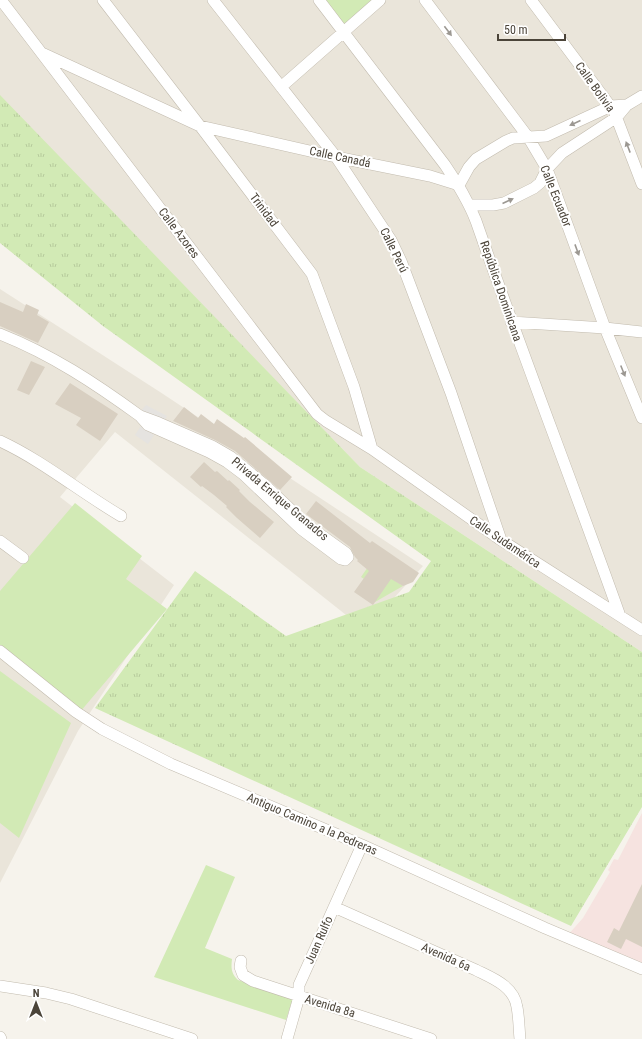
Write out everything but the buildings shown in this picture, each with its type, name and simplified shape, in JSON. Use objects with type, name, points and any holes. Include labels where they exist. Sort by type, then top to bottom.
[{"type":"street","name":"Calle Azores","points":[[1,0],[317,414],[372,449]]},
{"type":"street","name":"Trinidad","points":[[103,0],[312,274],[354,387],[372,449]]},
{"type":"street","name":"Calle Perú","points":[[213,0],[336,157],[391,240],[401,261],[451,393],[501,540]]},
{"type":"street","name":"República Dominicana","points":[[319,0],[459,185],[470,205],[620,616]]},
{"type":"street","points":[[281,87],[380,0]]},
{"type":"street","name":"Calle Ecuador","points":[[425,0],[528,137],[547,169],[605,328],[642,418]]},
{"type":"street","name":"Calle Bolivia","points":[[531,0],[611,106],[642,184]]},
{"type":"street","name":"Calle Canadá","points":[[41,53],[200,126],[336,157],[430,176],[459,185]]},
{"type":"street","points":[[470,205],[493,205],[504,203],[534,188],[540,183],[547,169],[562,153],[617,118],[627,105],[642,96]]},
{"type":"street","points":[[459,185],[469,167],[476,159],[506,141],[513,138],[546,136],[611,106],[627,105]]},
{"type":"street","points":[[512,322],[642,332]]},
{"type":"street","points":[[0,334],[35,349],[66,366],[101,388],[140,416]]},
{"type":"street","name":"Privada Enrique Granados","points":[[140,416],[212,446],[231,457],[266,486],[307,525],[346,553],[348,557],[345,560],[341,558],[301,529],[243,474],[227,462],[209,452],[148,425],[140,416]]},
{"type":"street","points":[[0,441],[57,473],[121,516]]},
{"type":"street","name":"Calle Sudamérica","points":[[372,449],[501,540],[642,630]]},
{"type":"street","points":[[0,541],[23,558]]},
{"type":"street","name":"Antiguo Camino a la Pedreras","points":[[0,651],[76,712],[102,729],[171,764],[362,845],[545,928],[642,969]]},
{"type":"street","name":"Juan Rulfo","points":[[286,1039],[299,997],[299,985],[362,845]]},
{"type":"street","name":"Avenida 6a","points":[[334,907],[495,979],[504,986],[514,998],[517,1006],[520,1039]]},
{"type":"street","name":"Avenida 8a","points":[[241,961],[241,972],[246,977],[299,997],[359,1014],[431,1039]]},
{"type":"street","points":[[0,986],[46,993],[71,999],[192,1039]]},
{"type":"shaded area","points":[[0,0],[642,0],[642,652],[360,467],[0,97]]},
{"type":"shaded area","points":[[0,289],[160,392],[423,566],[365,630],[115,432],[60,497],[174,585],[78,731],[0,883]]},
{"type":"shaded area","points":[[146,405],[167,416],[162,423],[140,412]]},
{"type":"shaded area","points":[[141,426],[154,435],[148,444],[135,435]]},
{"type":"shaded area","points":[[642,813],[642,966],[567,936],[583,918],[610,872],[608,870],[614,859],[618,860]]},
{"type":"green space","points":[[325,0],[374,0],[345,27]]},
{"type":"green space","points":[[0,95],[360,467],[642,652],[642,807],[571,926],[95,708],[195,571],[286,636],[409,592],[431,561],[103,326],[0,243]]},
{"type":"green space","points":[[75,503],[142,556],[126,579],[167,609],[80,712],[0,648],[0,591]]},
{"type":"green space","points":[[370,564],[403,586],[375,602],[364,579],[361,577]]},
{"type":"green space","points":[[0,671],[71,723],[19,838],[0,823]]},
{"type":"green space","points":[[206,865],[235,877],[205,948],[232,959],[232,970],[238,980],[293,998],[286,1020],[154,977]]}]
